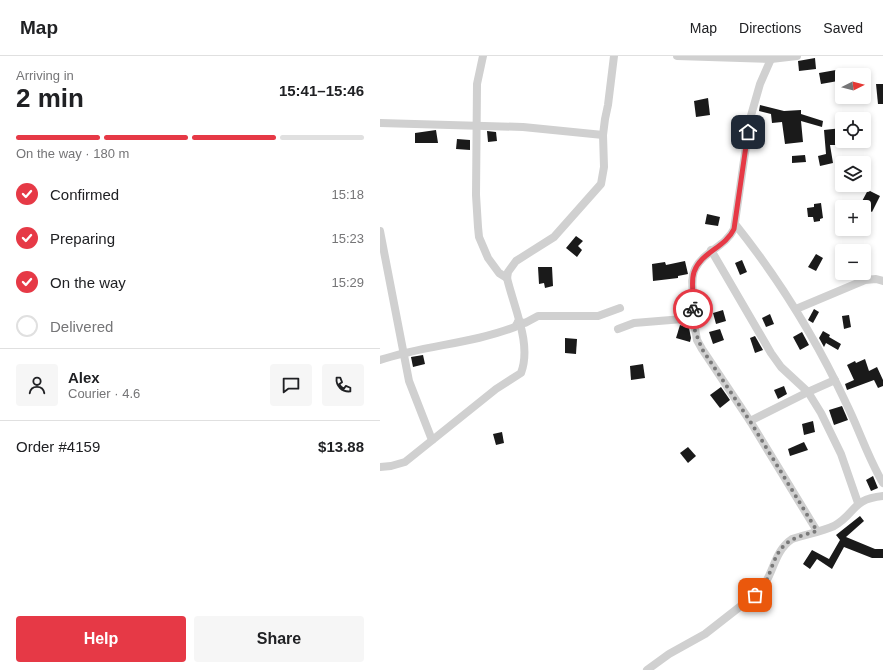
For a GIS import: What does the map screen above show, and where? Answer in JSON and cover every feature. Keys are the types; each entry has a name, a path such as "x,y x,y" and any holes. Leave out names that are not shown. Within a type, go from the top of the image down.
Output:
{"street":[{"path":"380,467 405,462 496,389 521,373 524,366 525,349 523,334 518,322 506,278 494,266 483,248 479,237 476,195 477,84 483,56"},
{"path":"506,278 508,272 516,262 554,237 601,184 604,167 603,135 614,56"},
{"path":"677,56 771,59 797,56"},
{"path":"771,59 760,84 750,119 734,229 728,238 700,261 694,272 692,283 694,299 692,312 697,340 702,349 750,421 817,531"},
{"path":"380,123 523,127 603,135"},
{"path":"735,224 773,274 796,309 835,380 883,483"},
{"path":"380,231 409,381 432,440"},
{"path":"712,250 771,353 782,367 808,392 835,442 858,503"},
{"path":"796,309 865,280 876,279 883,282"},
{"path":"518,322 525,323 538,316 598,316 620,308"},
{"path":"618,329 634,323 684,319 692,312"},
{"path":"380,360 403,352 467,342 515,327 518,322"},
{"path":"750,421 835,380"},
{"path":"647,670 669,654 705,634 760,591 764,587 776,558 786,543 792,539 835,525 858,503 867,499 883,496"}],"building":[{"path":"815,58 816,69 799,71 798,61"},
{"path":"835,70 835,82 821,84 819,73"},
{"path":"876,84 883,84 883,104 878,104"},
{"path":"708,98 710,115 696,117 694,101"},
{"path":"760,105 784,111 801,110 801,114 823,121 822,127 801,121 803,142 785,144 782,122 772,123 771,114 759,111"},
{"path":"835,129 835,145 830,145 833,163 820,166 818,156 826,154 824,130"},
{"path":"436,130 438,143 415,143 415,133"},
{"path":"487,131 496,132 497,141 488,142"},
{"path":"457,139 470,140 470,150 456,149"},
{"path":"805,155 806,162 792,163 792,156"},
{"path":"867,192 871,192 880,196 872,212 871,200 863,200"},
{"path":"821,203 823,218 820,219 820,221 814,222 813,217 808,217 807,208 814,207 814,204"},
{"path":"707,214 720,217 718,226 705,224"},
{"path":"576,236 583,241 578,246 582,250 577,257 566,248"},
{"path":"816,254 823,258 816,271 808,267"},
{"path":"742,260 747,272 740,275 735,263"},
{"path":"685,261 688,274 678,276 678,278 653,281 652,264 665,262 666,265"},
{"path":"538,267 552,267 553,286 545,288 544,283 539,284"},
{"path":"814,309 819,312 813,323 808,320"},
{"path":"723,310 726,321 716,324 713,313"},
{"path":"770,314 774,324 766,327 762,318"},
{"path":"849,315 851,327 844,329 842,316"},
{"path":"680,325 689,328 691,338 690,342 676,338"},
{"path":"720,329 724,340 713,344 709,332"},
{"path":"823,331 830,335 829,337 841,344 838,350 826,343 824,347 819,338"},
{"path":"802,332 809,345 800,350 793,337"},
{"path":"755,336 763,350 755,353 750,338"},
{"path":"565,338 577,339 576,354 565,353"},
{"path":"423,355 425,364 413,367 411,357"},
{"path":"865,359 869,371 877,367 883,380 883,386 878,388 874,380 847,390 845,384 854,380 847,365 855,361 856,363"},
{"path":"643,364 645,378 631,380 630,366"},
{"path":"784,386 787,394 778,399 774,390"},
{"path":"721,387 730,400 720,408 710,395"},
{"path":"842,406 848,420 834,425 829,410"},
{"path":"813,421 815,432 804,435 802,424"},
{"path":"502,432 504,443 496,445 493,434"},
{"path":"804,442 808,450 790,456 788,449"},
{"path":"688,447 696,456 688,463 680,453"},
{"path":"873,476 878,488 871,491 866,480"},
{"path":"860,516 864,521 846,537 875,549 883,549 883,558 872,558 844,547 832,569 817,559 810,569 803,564 812,550 829,559 840,540 836,535"}],"way so far":[{"path":"693,309 692,312 697,340 708,360 750,421 817,531 792,539 786,543 780,550 770,570 764,587 755,595"}],"route":[{"path":"693,309 694,293 692,283 696,267 706,254 728,238 734,229 748,132"}]}
